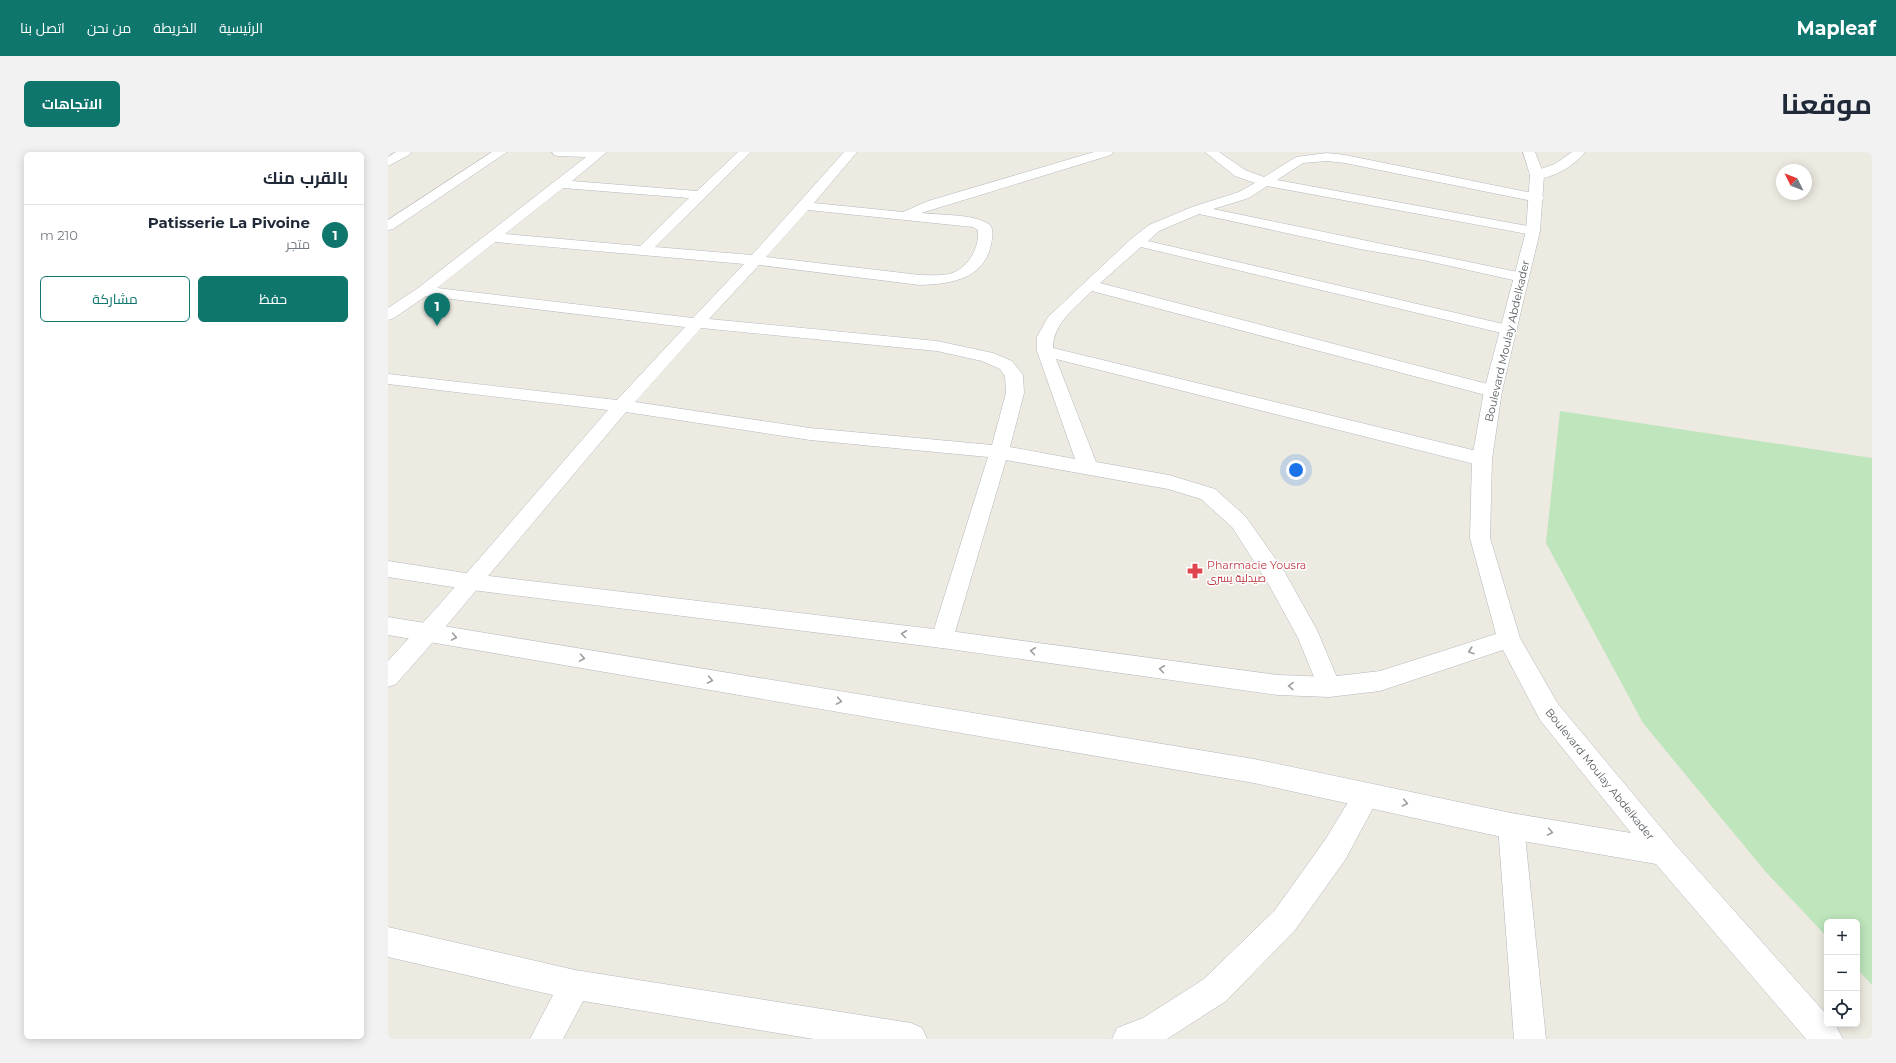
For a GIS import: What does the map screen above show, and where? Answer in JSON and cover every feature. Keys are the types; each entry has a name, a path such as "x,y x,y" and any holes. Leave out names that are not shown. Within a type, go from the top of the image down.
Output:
{"street":[{"path":"388,162 405,152"},
{"path":"388,226 501,152"},
{"path":"558,152 599,153"},
{"path":"643,251 744,152"},
{"path":"388,676 429,632 622,406 696,323 806,206 851,152"},
{"path":"904,215 933,204 1107,152"},
{"path":"1211,152 1240,172 1261,181 1534,231"},
{"name":"Boulevard Moulay Abdelkader","path":"1529,152 1537,176 1534,231 1510,330 1493,391 1482,459 1480,538 1509,639 1549,712 1663,852 1827,1039"},
{"path":"1537,176 1562,166 1572,160 1579,152"},
{"path":"388,315 423,291 599,153"},
{"path":"1088,467 1045,351 1045,337 1054,320 1089,285 1136,242 1154,228 1197,210 1244,195 1261,181 1300,160 1327,157 1537,198"},
{"path":"559,184 698,196"},
{"path":"492,237 754,260 920,280 946,280 968,271 977,261 985,244 986,231 984,227 976,223 806,206"},
{"path":"1197,210 1360,245 1423,256 1522,277"},
{"path":"1136,242 1510,330"},
{"path":"1089,285 1493,391"},
{"path":"423,291 696,323 937,346 966,352 1006,365 1014,375 1015,393 999,452 942,639"},
{"path":"1045,351 1482,459"},
{"path":"388,379 622,406 810,434 999,452 1169,482 1208,494 1239,522 1276,577 1309,637 1330,687"},
{"path":"388,569 472,582 942,639 1278,686 1330,687 1380,681 1509,639"},
{"path":"388,626 1246,770 1511,826 1663,852"},
{"path":"1128,1039 1151,1031 1214,990 1284,920 1335,850 1367,795"},
{"path":"1511,826 1530,1039"},
{"path":"388,942 575,985 911,1039"},
{"path":"546,1039 575,985"}],"green space":[{"path":"1560,411 1872,458 1872,985 1860,972 1860,919 1824,919 1824,934 1765,871 1643,723 1546,543"}],"place":[{"name":"Patisserie La Pivoine","path":"437,326"},
{"name":"Pharmacie Yousra صيدلية يسرى","path":"1195,571"}]}
